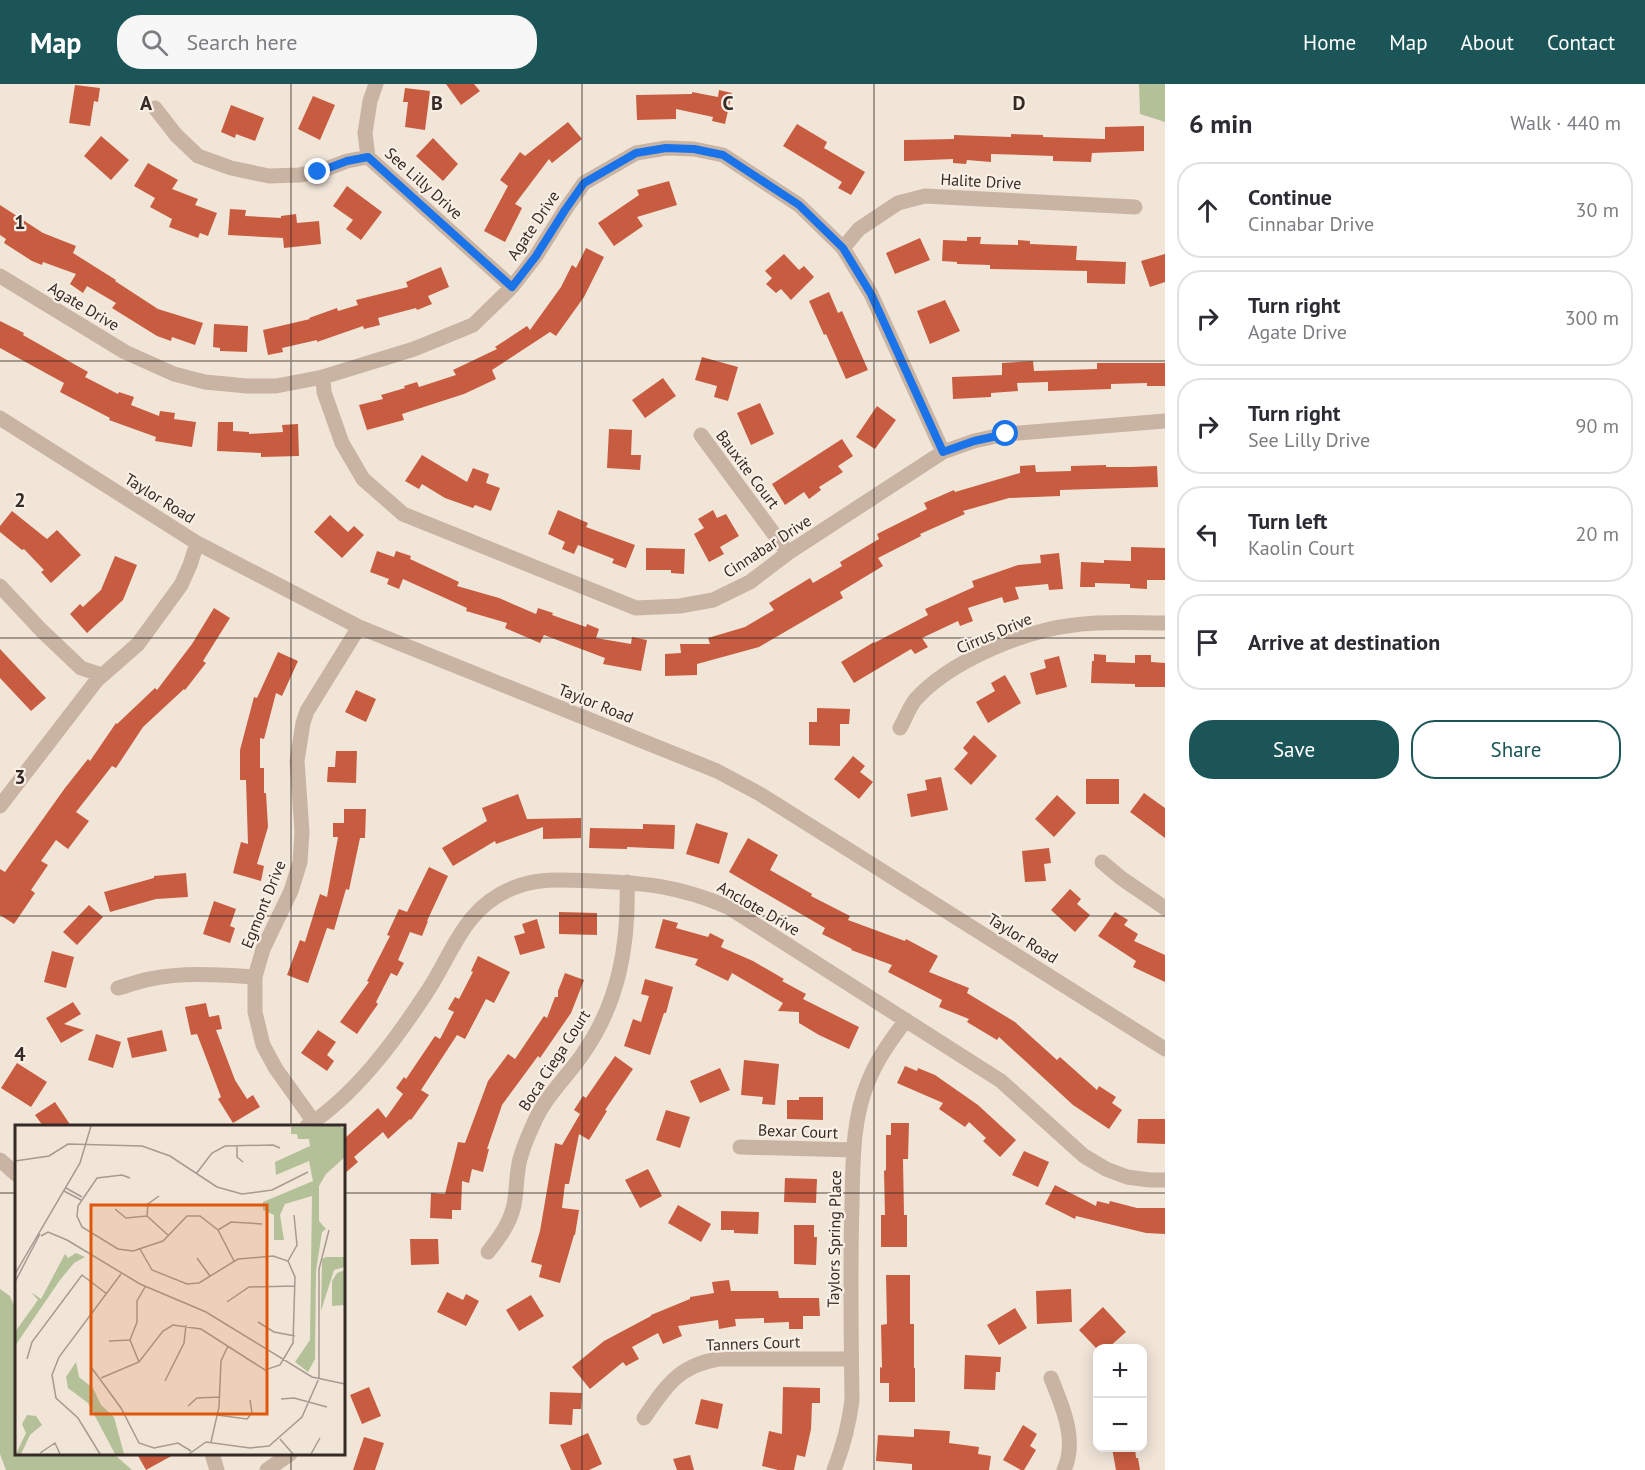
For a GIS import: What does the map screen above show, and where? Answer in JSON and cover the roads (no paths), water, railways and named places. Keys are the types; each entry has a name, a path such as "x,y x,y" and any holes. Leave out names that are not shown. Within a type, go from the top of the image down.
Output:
{"street":[{"name":"See Lilly Drive","path":"376,84 370,101 365,133 368,157 512,287"},
{"path":"155,108 176,135 198,156 231,168 269,176 299,175 318,172 347,161 368,157"},
{"name":"Agate Drive","path":"0,276 125,352 174,374 205,382 276,386 323,377 414,349 473,325 512,287 536,256 584,183 636,153 666,148 694,149 723,155 799,205 843,248 871,294 943,452"},
{"name":"Halite Drive","path":"843,248 859,229 898,203 925,196 1135,207"},
{"name":"Cinnabar Drive","path":"323,377 324,392 342,443 363,478 403,514 636,608 680,606 713,600 750,582 788,553 943,452 974,441 1006,434 1165,421"},
{"name":"Taylor Road","path":"0,418 197,543 359,627 717,771 751,789 1165,1049"},
{"name":"Bauxite Court","path":"701,435 788,553"},
{"path":"0,807 102,675 138,644 181,585 197,543"},
{"path":"0,586 81,668 102,675"},
{"name":"Cirrus Drive","path":"900,728 914,702 935,682 981,655 1020,638 1074,625 1165,623"},
{"name":"Egmont Drive","path":"310,1124 263,1045 255,1012 255,977 263,949 291,891 300,862 302,832 297,760 303,723 307,711 359,627"},
{"path":"1102,862 1165,908"},
{"name":"Anclote Drive","path":"310,1124 347,1094 389,1046 427,993 462,930 486,904 513,888 540,881 627,882 678,889 704,896 728,907 1001,1081 1084,1156 1106,1169 1127,1177 1165,1180"},
{"name":"Boca Ciega Court","path":"488,1252 501,1236 510,1218 520,1161 534,1122 551,1093 587,1048 612,999 626,941 627,882"},
{"path":"118,988 150,979 177,975 216,974 255,977"},
{"name":"Taylors Spring Place","path":"834,1470 844,1445 852,1400 850,1267 857,1116 867,1082 885,1048 906,1020"},
{"name":"Bexar Court","path":"740,1147 854,1150"},
{"path":"0,1160 15,1172"},
{"name":"Tanners Court","path":"644,1418 677,1376 689,1367 702,1362 718,1359 851,1359"},
{"path":"1051,1378 1070,1440 1068,1462 1064,1470"},
{"path":"212,1455 217,1470"},
{"path":"267,1470 289,1455"}]}
